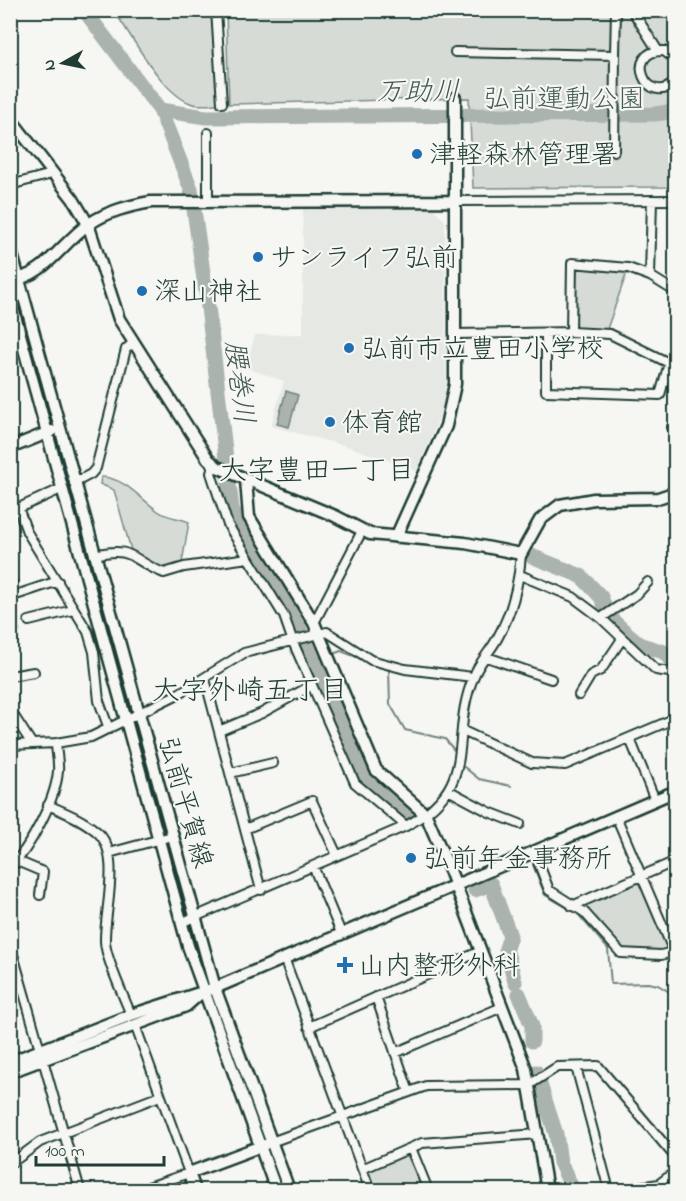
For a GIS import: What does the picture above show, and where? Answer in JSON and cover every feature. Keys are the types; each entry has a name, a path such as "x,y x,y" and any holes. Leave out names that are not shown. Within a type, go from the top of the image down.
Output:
{"main road":[{"path":"396,537 450,412 455,384 455,103"},
{"path":"10,118 73,199 88,224 110,298 134,342 216,465 241,478 335,516 362,531 396,537 465,543 521,554 540,520 560,505 594,499 658,498 675,492"},
{"path":"15,280 32,275 88,224 119,208 135,204 205,201 455,201"},
{"name":"弘前平賀線","path":"10,247 15,280 59,428 215,988 289,1191"},
{"name":"弘前平賀線","path":"10,298 188,946 258,1148 276,1191"},
{"path":"10,448 59,428"},
{"path":"241,478 249,517 314,623 316,635 376,770 426,815 456,884 502,1007 535,1082 538,1134 547,1191"},
{"path":"10,1072 41,1055 133,1020 183,996 215,988 675,791"},
{"path":"10,1062 41,1055"},
{"path":"195,1191 189,1173 271,1142"}],"street":[{"path":"216,10 222,103"},
{"path":"614,151 616,10"},
{"path":"632,10 658,51 670,54 675,60"},
{"path":"658,51 643,61 643,79 659,89 671,86 675,81"},
{"path":"454,52 615,55"},
{"path":"205,201 208,134"},
{"path":"10,185 52,174"},
{"path":"650,276 652,200"},
{"path":"455,201 675,200"},
{"path":"571,332 572,262 628,268 650,276 675,292"},
{"path":"456,334 571,332 610,334 669,363 660,395 546,391 546,333"},
{"path":"74,483 91,474 96,468 126,349 134,342"},
{"path":"216,465 211,473 228,525 284,615 355,783 406,826"},
{"path":"10,512 20,510 41,496 63,488"},
{"path":"20,510 27,532 86,628 91,642 99,701 109,729"},
{"path":"314,623 362,531"},
{"path":"94,555 120,550 129,552 164,573 184,567 248,558"},
{"path":"183,922 406,826 438,805 448,790 458,767 473,677 487,657 506,621 520,575 521,554"},
{"path":"520,575 573,597 605,616 622,639 656,670 675,673"},
{"path":"19,594 58,581"},
{"path":"605,616 637,594 648,582"},
{"path":"29,621 73,610"},
{"path":"10,745 77,741 109,729 126,718 205,679 244,653 327,632 371,660 405,669 473,677"},
{"path":"579,695 591,675 601,670 622,639"},
{"path":"487,657 551,679"},
{"path":"10,676 34,672"},
{"path":"205,679 261,890"},
{"path":"219,731 262,713 312,685"},
{"path":"10,710 32,744"},
{"path":"463,731 532,763 565,765 675,718"},
{"path":"630,739 655,800"},
{"path":"10,868 17,861 48,805 58,771 56,743"},
{"path":"230,773 273,764"},
{"path":"448,790 489,812 520,824"},
{"path":"244,829 312,801 337,855"},
{"path":"48,805 98,832 106,842 111,864 104,944 189,1173 141,1191"},
{"path":"534,851 549,890 584,912 621,952 674,954 616,816"},
{"path":"109,853 172,836"},
{"path":"17,861 43,872 40,895"},
{"path":"572,906 675,861"},
{"path":"313,866 341,933"},
{"path":"10,944 80,1191"},
{"path":"309,1027 481,951"},
{"path":"284,958 370,1191"},
{"path":"376,998 409,1092"},
{"path":"395,1053 502,1007"},
{"path":"271,1142 426,1086 535,1082 557,1067 598,1066 675,1158"},
{"path":"576,1067 609,1191"},
{"path":"10,1164 40,1142 160,1096"},
{"path":"362,1169 422,1143 538,1134"},
{"path":"411,1148 428,1191"},
{"path":"619,1191 659,1184 675,1171"}],"shaded area":[{"name":"弘前市立豊田小学校","path":"303,209 434,209 445,221 446,386 442,411 417,471 353,448 271,426 284,381 246,368 255,335 303,334"},
{"path":"286,391 298,395 289,427 277,424"}],"green space":[{"path":"114,11 216,11 222,103 198,105 179,97 148,62"},
{"name":"弘前運動公園","path":"226,11 675,11 675,187 473,188 469,98 229,104"},
{"path":"574,265 627,272 607,329 574,329"},
{"path":"101,477 110,478 125,485 161,513 189,522 182,563 168,571 156,567 131,550 114,490 100,484"},
{"path":"637,882 641,883 667,946 664,950 622,949 586,910 588,903"},
{"path":"406,1153 423,1190 374,1190 368,1169"}],"waterway":[{"name":"腰巻川","path":"84,10 160,110 191,189 208,307 232,509 251,547 290,607 365,779 406,814"},
{"name":"万助川","path":"160,110 206,117 655,114 676,111"},
{"path":"529,555 581,576 601,597 609,617 641,645 664,652 676,666"},
{"path":"330,655 341,651 367,661"},
{"path":"313,660 325,656"},
{"path":"378,666 389,670 390,704 405,730 445,739 454,750"},
{"path":"464,767 479,779 511,786"},
{"path":"533,865 545,895 578,914 608,949 611,984 658,985 671,993 676,1023"},
{"name":"腰巻川","path":"475,890 491,884 510,936 506,948 515,982"},
{"name":"腰巻川","path":"519,994 532,1026 532,1041"},
{"name":"腰巻川","path":"536,1072 556,1134 560,1162 573,1190"}],"place":[{"name":"津軽森林管理署","path":"417,154"},
{"name":"サンライフ弘前","path":"258,257"},
{"name":"深山神社","path":"142,291"},
{"name":"弘前市立豊田小学校","path":"349,348"},
{"name":"体育館","path":"330,422"},
{"name":"弘前年金事務所","path":"411,858"},
{"name":"山内整形外科","path":"345,965"}],"district":[{"name":"大字豊田一丁目","path":"317,469"},
{"name":"大字外崎五丁目","path":"250,689"}]}
